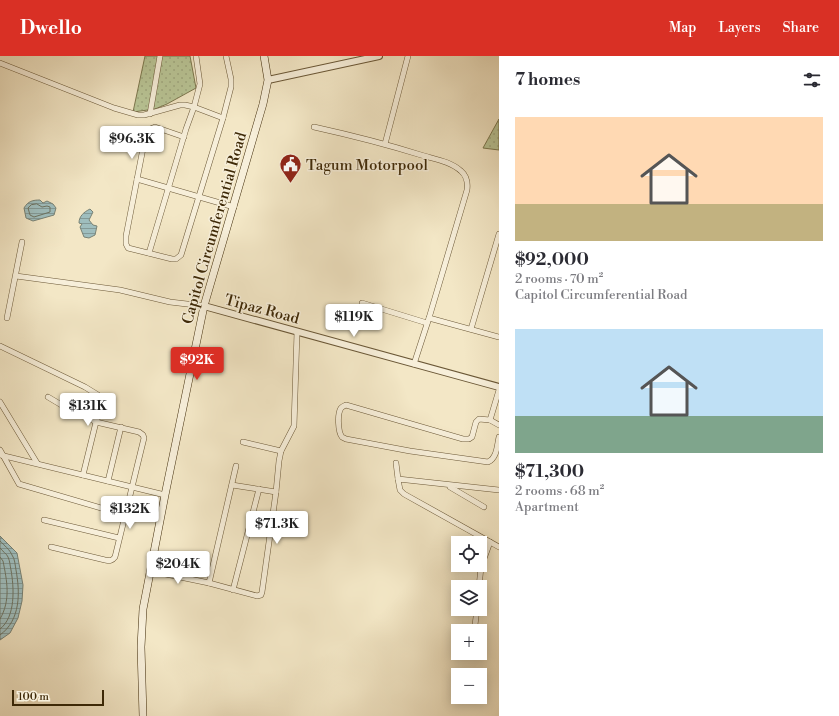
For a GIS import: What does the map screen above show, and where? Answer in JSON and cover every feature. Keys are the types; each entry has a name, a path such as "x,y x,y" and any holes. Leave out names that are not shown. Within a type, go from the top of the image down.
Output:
{"main road":[{"name":"Capitol Circumferential Road","path":"143,716 141,647 143,609 204,306 263,104 268,80 264,56"}],"street":[{"path":"150,114 160,56"},
{"path":"150,253 200,84 196,56"},
{"path":"184,137 155,127 148,130 146,133 126,236 126,244 131,250 172,259 179,258 223,118 231,87 231,79 226,56"},
{"path":"268,80 379,56"},
{"path":"385,144 408,56"},
{"path":"0,63 114,108 138,115 150,114 180,105 185,105 223,118"},
{"path":"314,127 385,144 444,162 462,171 467,178 467,190 414,364"},
{"path":"137,179 234,207"},
{"path":"471,329 499,234"},
{"path":"7,318 22,242"},
{"path":"16,276 120,290 170,302 204,306"},
{"path":"362,303 499,337"},
{"name":"Tipaz Road","path":"204,306 499,388"},
{"path":"151,571 209,583 257,596 262,592 276,492 280,451 294,426 297,332"},
{"path":"0,346 85,387 98,395 102,401 102,406 96,422 83,475"},
{"path":"490,420 499,388"},
{"path":"48,397 75,413 86,416 96,422 140,432 144,438 115,557 110,561 51,547"},
{"path":"0,402 37,463"},
{"path":"499,425 490,420 479,419 476,422 472,437 469,439 463,439 346,405 340,410 339,430 342,437 346,439 410,451 488,462 494,457 499,437"},
{"path":"108,481 121,427"},
{"path":"243,442 280,451"},
{"path":"0,450 19,484 125,515"},
{"path":"2,456 37,463 165,495"},
{"path":"396,463 400,490 404,494 499,547"},
{"path":"209,583 236,466"},
{"path":"398,479 499,490"},
{"path":"232,485 276,492"},
{"path":"448,485 484,507"},
{"path":"233,590 259,489"},
{"path":"44,520 119,538"},
{"path":"480,580 481,567 490,542"}],"green space":[{"path":"145,56 190,56 196,88 155,109 133,112"},
{"path":"499,119 499,150 483,148"}],"water":[{"path":"40,200 43,203 47,201 53,204 56,208 54,215 33,221 26,218 24,208 27,204 31,201"},
{"path":"90,209 93,212 89,220 93,225 97,226 95,235 89,238 84,237 80,227 82,224 79,223 82,214"},
{"path":"0,536 17,553 23,585 22,601 18,618 10,633 0,640"}],"place":[{"name":"Tagum Motorpool","path":"291,184"}]}
